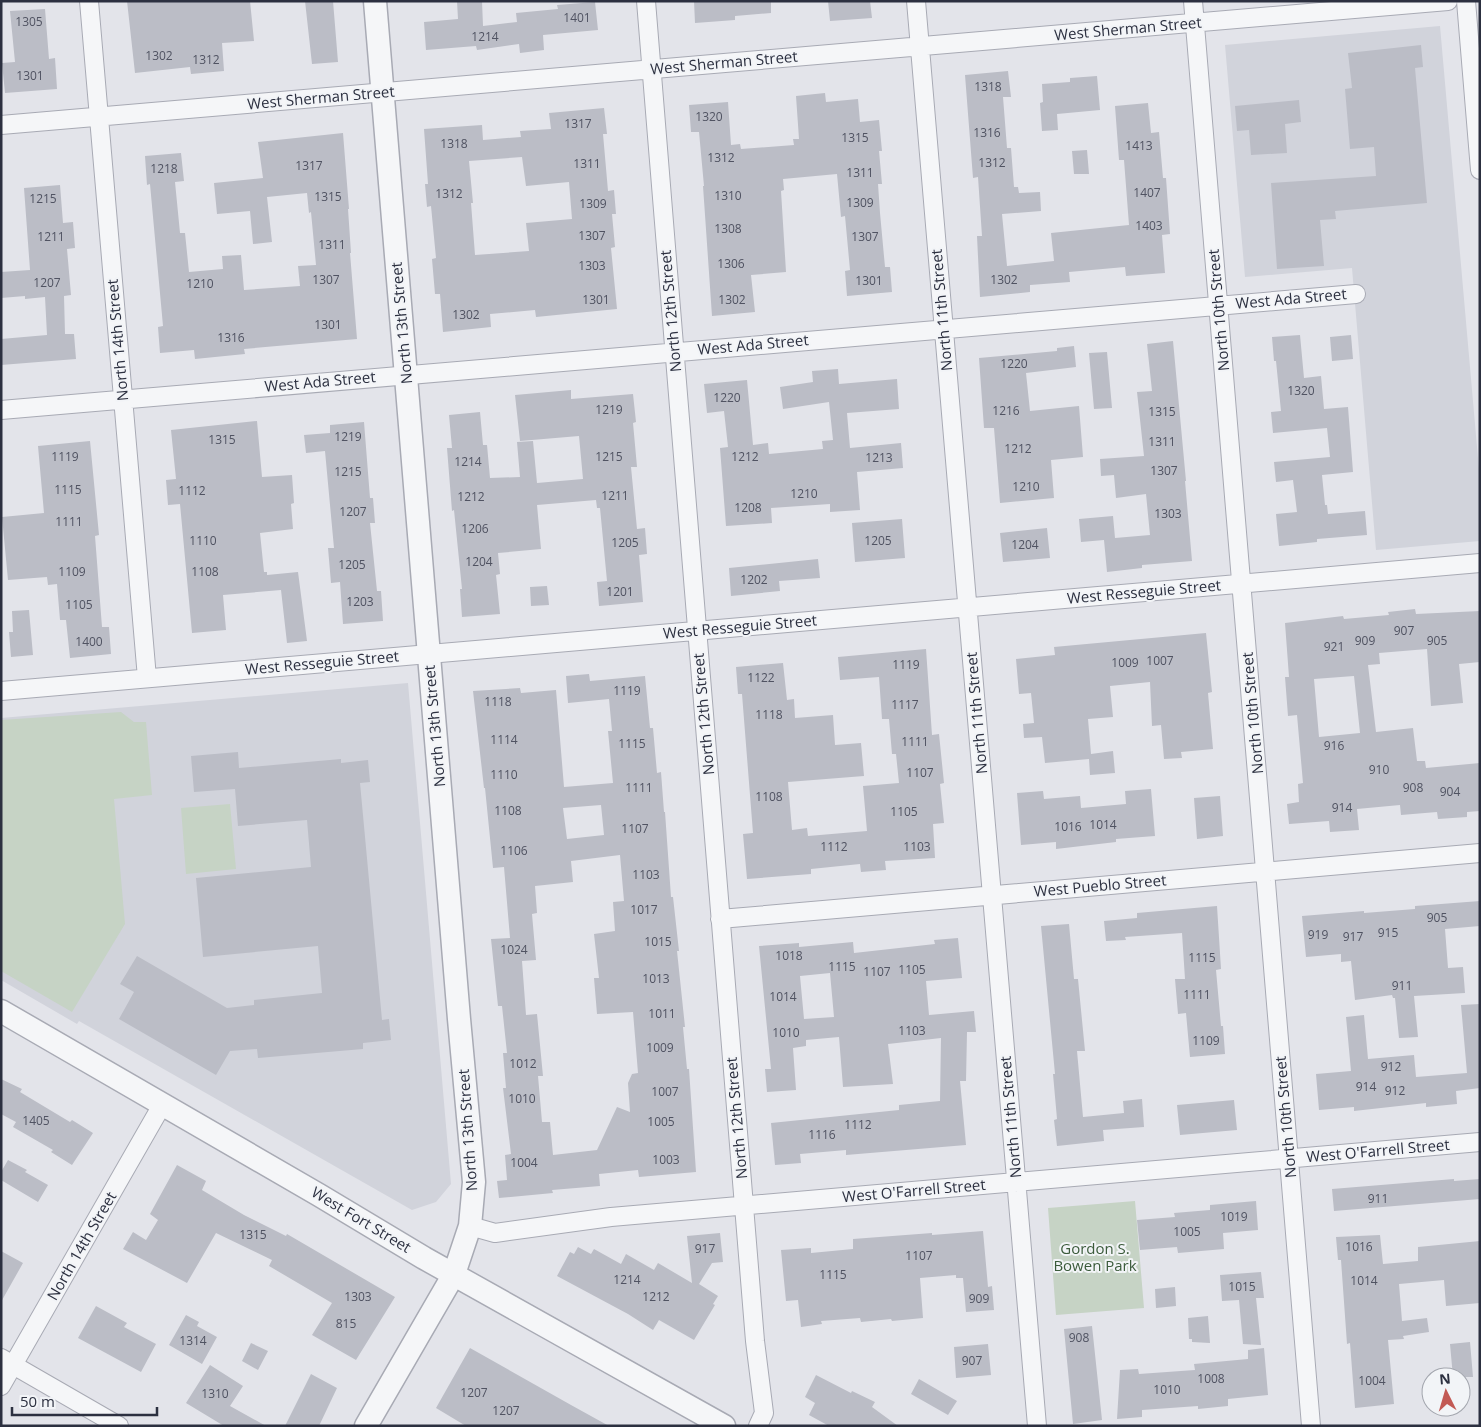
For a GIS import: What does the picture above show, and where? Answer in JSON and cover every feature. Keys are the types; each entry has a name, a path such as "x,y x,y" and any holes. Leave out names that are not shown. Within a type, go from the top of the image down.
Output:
{"street":[{"name":"North 14th Street","path":"89,1 148,678"},
{"name":"North 13th Street","path":"366,1426 454,1274 470,1226 474,1182 375,1"},
{"name":"North 12th Street","path":"646,1 720,919 744,1206 764,1413 758,1426"},
{"name":"North 11th Street","path":"916,1 1037,1426"},
{"name":"North 10th Street","path":"1193,1 1311,1426"},
{"name":"West Sherman Street","path":"1,125 1448,1"},
{"path":"1466,1 1480,170"},
{"name":"West Ada Street","path":"1,410 1356,294"},
{"name":"West Resseguie Street","path":"1,691 1480,562"},
{"name":"West Pueblo Street","path":"720,919 1480,853"},
{"name":"West Fort Street","path":"1,1012 454,1274 724,1426"},
{"name":"North 14th Street","path":"1,1386 7,1361 162,1105"},
{"name":"West O'Farrell Street","path":"470,1226 496,1233 611,1217 1480,1142"},
{"path":"7,1361 119,1426"}],"shaded area":[{"path":"1440,26 1480,481 1480,541 1376,550 1352,268 1245,277 1225,45"},
{"path":"408,683 451,1184 436,1202 412,1210 79,1021 77,1024 1,980 1,718"}],"green space":[{"path":"121,712 134,722 146,722 152,795 114,799 125,924 72,1012 1,971 1,720"},
{"path":"230,804 236,869 186,874 181,808"},
{"name":"Gordon S. Bowen Park","path":"1135,1201 1144,1308 1056,1315 1048,1208"}],"building":[{"path":"127,1 250,1 254,41 222,43 224,71 191,74 190,67 135,73"},
{"path":"305,1 333,1 338,62 312,64"},
{"path":"457,1 482,1 483,26 517,22 516,13 558,9 557,5 595,2 598,30 543,35 544,50 520,53 519,44 477,50 476,46 426,50 424,22 458,19"},
{"path":"694,1 771,1 771,13 735,16 735,20 695,23"},
{"path":"828,1 870,1 872,18 830,21"},
{"path":"45,9 49,59 55,58 57,89 5,93 2,63 15,62 10,11"},
{"path":"1421,45 1423,67 1415,68 1427,203 1335,211 1336,219 1320,220 1324,266 1277,269 1271,183 1376,176 1374,147 1350,149 1345,89 1352,88 1348,53"},
{"path":"1008,71 1011,97 1003,97 1007,148 1011,148 1014,187 1018,187 1019,193 1040,192 1041,211 1002,214 1007,266 1054,261 1051,233 1129,225 1124,160 1119,160 1115,106 1148,103 1151,133 1159,132 1163,178 1166,178 1170,234 1162,235 1165,273 1126,276 1125,267 1069,272 1070,282 1030,285 1030,292 980,297 977,236 982,236 978,177 973,178 965,75"},
{"path":"1097,76 1100,110 1057,114 1058,130 1042,131 1040,103 1043,102 1042,84 1070,82 1070,78"},
{"path":"825,93 826,102 858,99 860,122 879,120 882,151 879,151 882,184 878,184 880,213 885,267 890,267 892,292 847,296 845,271 850,270 845,216 841,217 837,174 783,179 784,190 781,191 786,272 751,275 755,312 712,316 699,132 691,132 689,105 728,102 731,145 740,144 741,149 794,145 793,139 799,139 796,96"},
{"path":"1299,100 1301,122 1285,124 1287,153 1251,155 1249,130 1237,131 1235,106"},
{"path":"604,108 607,134 603,134 608,191 614,190 616,214 612,214 615,247 611,248 617,309 536,317 535,310 490,314 491,327 443,332 440,294 435,294 432,259 436,258 431,206 427,207 425,184 428,184 424,129 482,125 483,140 521,137 520,131 551,129 549,113","holes":["522,157 526,186 569,182 572,219 526,223 529,251 475,255 469,161"]},
{"path":"343,133 357,339 244,349 245,354 195,359 194,350 160,353 158,327 163,326 150,184 147,185 145,156 181,153 184,181 175,182 180,233 185,233 189,272 223,269 222,256 241,255 244,290 300,286 298,266 316,265 311,212 309,213 307,193 267,197 272,242 253,244 250,211 217,214 214,183 263,178 258,142"},
{"path":"1087,150 1089,174 1074,174 1072,151"},
{"path":"60,185 63,223 73,222 75,248 67,249 71,295 64,296 65,334 74,334 76,359 1,365 1,339 47,335 45,297 25,299 25,296 1,298 1,272 30,270 24,188"},
{"path":"1300,335 1304,378 1321,376 1324,409 1348,407 1353,472 1322,475 1325,505 1327,505 1328,514 1365,511 1367,535 1317,539 1317,542 1279,546 1276,514 1297,512 1293,480 1276,482 1274,462 1330,457 1327,428 1273,433 1271,412 1281,411 1272,337"},
{"path":"1351,335 1353,359 1332,361 1330,337"},
{"path":"1173,341 1192,561 1142,565 1142,568 1107,572 1104,540 1081,542 1079,519 1113,516 1115,538 1150,535 1146,494 1116,498 1114,475 1101,476 1100,459 1144,456 1137,392 1152,391 1147,344"},
{"path":"1074,346 1076,367 1026,373 1030,411 1079,406 1083,457 1051,460 1054,498 1000,503 994,428 984,428 979,358 1057,351 1057,348"},
{"path":"1107,352 1112,408 1094,409 1089,353"},
{"path":"838,369 839,384 897,379 899,409 847,413 850,448 901,443 903,468 857,472 860,510 830,512 830,504 771,508 772,523 726,526 720,448 728,447 724,411 707,413 704,384 747,380 753,445 768,443 769,454 823,449 822,441 833,440 829,402 783,409 780,387 813,382 812,371"},
{"path":"571,390 571,399 633,394 636,422 633,423 637,467 631,467 637,529 645,528 647,554 639,555 643,602 599,606 597,582 607,581 600,508 597,508 596,500 537,505 541,549 498,553 500,574 496,575 500,614 462,617 460,589 462,589 454,510 452,511 447,448 452,448 449,415 480,412 483,445 487,445 490,478 520,477 517,442 533,441 537,483 583,479 579,436 520,441 515,395"},
{"path":"257,421 262,477 292,475 294,503 291,504 293,529 260,533 264,572 267,572 267,575 298,572 307,641 287,643 281,590 223,595 226,630 192,633 180,504 168,505 166,480 176,479 171,430"},
{"path":"364,422 370,498 373,498 375,523 370,523 377,591 381,591 383,621 343,624 340,582 331,583 328,548 334,548 325,451 306,453 304,435 330,433 330,425"},
{"path":"90,441 99,535 95,536 102,627 109,627 111,654 70,658 66,620 60,620 57,584 48,585 47,577 8,580 2,517 44,513 38,446"},
{"path":"902,519 905,558 855,562 852,523"},
{"path":"1047,528 1050,558 1003,562 1000,533"},
{"path":"818,559 820,578 779,581 780,591 731,596 729,568"},
{"path":"547,586 549,605 531,606 530,587"},
{"path":"1415,609 1416,614 1480,611 1480,662 1459,664 1463,703 1431,706 1427,649 1379,653 1380,664 1368,665 1376,732 1413,728 1417,761 1425,761 1426,768 1480,763 1480,811 1467,812 1467,817 1438,819 1437,812 1401,815 1400,805 1357,809 1359,830 1330,832 1329,821 1289,824 1287,804 1299,802 1298,784 1303,783 1297,715 1288,716 1285,677 1289,677 1285,623 1343,616 1344,619 1389,615 1388,612","holes":["1354,676 1360,733 1319,737 1314,679"]},
{"path":"29,610 33,655 11,657 9,632 13,632 12,611"},
{"path":"1206,633 1212,692 1208,693 1213,749 1181,752 1182,758 1164,759 1161,725 1152,726 1150,682 1110,686 1113,717 1088,719 1091,754 1113,751 1115,773 1090,775 1089,759 1045,763 1042,737 1024,738 1023,724 1034,723 1031,693 1019,694 1016,659 1055,655 1054,647"},
{"path":"926,649 932,735 939,734 944,783 940,784 944,823 933,824 935,858 885,861 886,870 861,872 860,864 811,869 811,874 747,879 743,834 753,833 742,694 738,694 736,667 783,663 787,700 794,699 795,718 833,715 835,745 861,743 864,776 788,782 792,830 807,828 808,836 867,831 863,786 899,783 896,754 892,754 889,719 882,719 879,677 840,680 838,657"},
{"path":"589,674 590,681 645,676 650,728 653,728 657,773 661,772 671,897 673,897 679,951 677,951 685,1027 683,1027 687,1069 689,1069 696,1172 639,1177 638,1170 599,1174 600,1186 552,1190 553,1193 499,1198 497,1181 507,1180 505,1155 511,1154 503,1088 506,1088 503,1053 507,1053 502,1006 498,1006 491,939 510,938 504,867 493,868 473,691 520,688 521,693 556,690 564,787 613,783 608,731 612,731 609,699 568,703 566,676","holes":["601,805 604,835 567,839 563,808","620,855 624,901 613,902 615,931 594,934 599,978 594,978 597,1014 633,1012 638,1073 632,1074 628,1083 630,1112 617,1107 597,1150 553,1155 550,1122 542,1122 538,1076 543,1076 537,1014 526,1015 522,961 536,960 532,914 537,913 535,886 573,882 571,861"]},
{"path":"238,752 239,768 341,759 341,763 368,760 370,782 360,783 382,1020 389,1019 391,1040 363,1043 363,1049 258,1058 257,1049 230,1051 216,1075 119,1019 134,992 120,984 137,956 227,1008 254,1005 254,1000 322,993 318,946 203,957 196,878 311,867 307,820 238,826 235,789 194,792 191,756"},
{"path":"1151,789 1155,836 1116,839 1116,842 1056,849 1056,842 1021,845 1017,793 1043,791 1044,799 1080,796 1081,808 1126,804 1125,791"},
{"path":"1220,796 1223,836 1197,839 1194,798"},
{"path":"1480,901 1480,926 1445,929 1448,968 1463,967 1465,993 1414,996 1418,1037 1399,1038 1395,998 1392,995 1355,1000 1351,961 1341,962 1341,954 1306,957 1302,916 1415,909 1415,906"},
{"path":"1217,906 1221,969 1216,970 1225,1054 1190,1057 1186,1013 1178,1014 1175,979 1185,979 1182,933 1125,937 1126,940 1106,941 1104,921 1137,918 1137,913"},
{"path":"1069,924 1074,979 1078,979 1085,1051 1077,1051 1083,1117 1124,1113 1123,1101 1142,1099 1144,1127 1103,1130 1104,1141 1057,1146 1054,1120 1057,1119 1053,1074 1055,1074 1041,926"},
{"path":"958,938 962,978 926,981 929,1015 974,1011 976,1032 967,1032 966,1081 960,1081 966,1145 846,1155 846,1150 800,1154 801,1163 775,1165 771,1123 899,1110 899,1105 940,1101 941,1038 888,1044 893,1084 843,1087 839,1037 806,1040 806,1046 793,1048 796,1090 767,1092 765,1069 771,1069 759,946 799,943 799,947 853,942 854,953 935,944 934,940","holes":["830,973 834,1017 804,1019 800,976"]},
{"path":"1480,1004 1480,1088 1456,1091 1457,1104 1426,1107 1426,1103 1354,1111 1354,1107 1319,1110 1316,1074 1351,1071 1346,1017 1364,1015 1368,1059 1414,1055 1416,1077 1467,1073 1461,1005"},
{"path":"1,1079 22,1089 20,1092 70,1122 72,1120 93,1133 72,1165 51,1152 53,1150 13,1127 16,1122 1,1114"},
{"path":"1234,1100 1237,1130 1180,1135 1177,1105"},
{"path":"8,1160 27,1170 25,1172 48,1185 38,1202 1,1180 1,1172"},
{"path":"177,1165 206,1181 202,1190 244,1215 286,1236 287,1234 395,1297 356,1360 312,1335 332,1303 269,1266 272,1260 216,1233 187,1283 123,1249 133,1232 146,1240 158,1220 150,1214"},
{"path":"1454,1179 1454,1181 1480,1179 1480,1199 1334,1211 1332,1189"},
{"path":"1256,1201 1258,1230 1223,1233 1224,1249 1178,1253 1177,1247 1140,1250 1137,1220 1175,1217 1174,1213 1210,1210 1210,1205"},
{"path":"983,1231 988,1287 992,1286 994,1310 966,1312 963,1278 956,1278 956,1275 920,1278 923,1318 861,1322 860,1318 821,1321 822,1324 801,1327 798,1300 786,1301 781,1250 811,1248 811,1253 853,1249 853,1239"},
{"path":"720,1233 723,1262 712,1263 699,1284 718,1296 713,1304 715,1305 694,1340 659,1320 653,1330 628,1314 557,1276 570,1252 574,1254 578,1247 591,1254 594,1249 621,1264 626,1254 654,1270 658,1263 692,1283 687,1236"},
{"path":"1380,1235 1383,1264 1418,1261 1418,1247 1480,1241 1480,1303 1446,1306 1444,1280 1399,1284 1402,1321 1427,1318 1429,1332 1403,1336 1404,1339 1388,1340 1394,1404 1355,1408 1350,1343 1347,1344 1341,1260 1338,1260 1336,1237"},
{"path":"1,1251 23,1263 1,1302"},
{"path":"1261,1272 1264,1298 1256,1298 1261,1345 1243,1344 1239,1300 1222,1301 1220,1275"},
{"path":"1175,1287 1176,1306 1156,1308 1155,1289"},
{"path":"96,1306 127,1323 124,1327 156,1344 141,1372 78,1338"},
{"path":"186,1315 199,1322 197,1326 217,1337 202,1364 169,1345"},
{"path":"1208,1316 1210,1343 1192,1342 1192,1339 1189,1339 1188,1318"},
{"path":"1092,1326 1102,1420 1073,1424 1064,1329"},
{"path":"1470,1342 1473,1377 1471,1377 1471,1367 1452,1367 1450,1344"},
{"path":"251,1343 268,1351 258,1370 242,1361"},
{"path":"988,1344 991,1375 956,1378 954,1347"},
{"path":"470,1348 609,1426 466,1426 436,1408"},
{"path":"1264,1348 1268,1395 1228,1399 1228,1406 1198,1409 1198,1406 1142,1410 1142,1417 1117,1419 1120,1370 1138,1369 1139,1374 1195,1370 1194,1364 1248,1359 1248,1350"},
{"path":"210,1365 243,1386 230,1406 266,1426 224,1426 186,1403"},
{"path":"311,1374 337,1388 319,1426 285,1426"},
{"path":"816,1375 851,1393 852,1391 875,1402 872,1407 898,1426 829,1426 809,1415 815,1403 805,1397"},
{"path":"919,1379 957,1401 948,1415 911,1394"}]}
